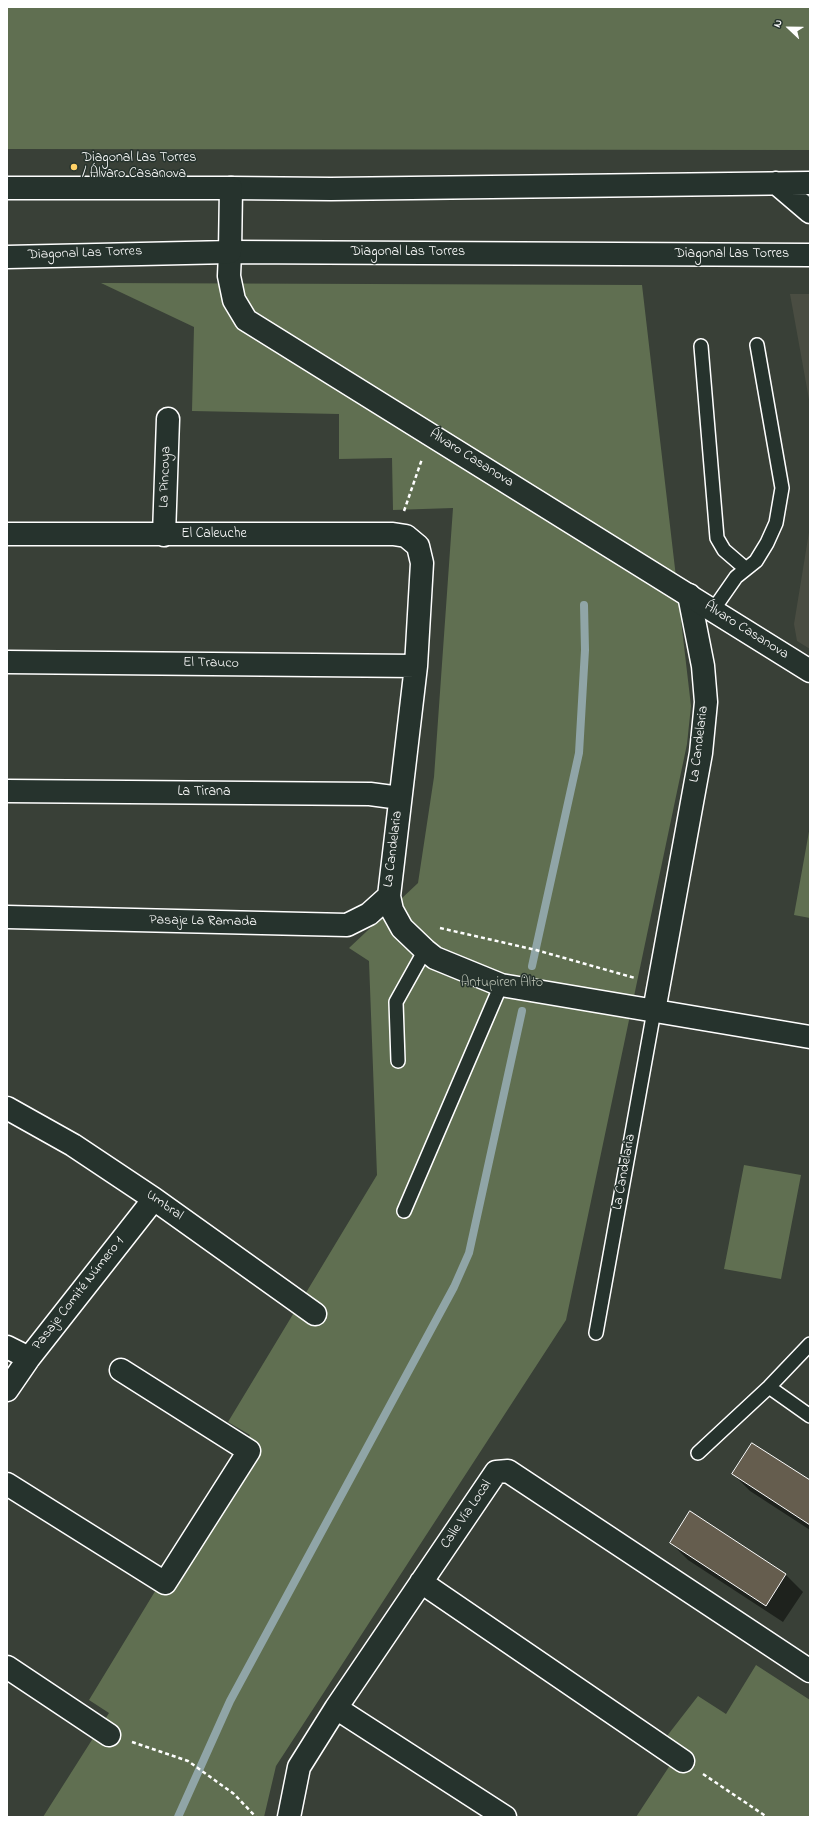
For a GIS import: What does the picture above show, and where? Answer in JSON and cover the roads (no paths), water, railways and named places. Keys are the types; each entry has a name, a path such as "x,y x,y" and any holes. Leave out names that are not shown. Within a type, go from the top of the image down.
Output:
{"street":[{"path":"776,183 810,212"},
{"path":"7,188 331,189 810,183"},
{"name":"Álvaro Casanova","path":"231,188 229,276 234,300 246,320 689,595 810,672"},
{"name":"Diagonal Las Torres","path":"7,257 230,252 810,257"},
{"name":"La Pincoya","path":"164,535 168,419"},
{"name":"El Caleuche","path":"7,534 393,534 406,536 418,546"},
{"name":"La Candelaria","path":"418,546 422,563 416,666 389,896 392,910 402,928 435,958 501,985 810,1037"},
{"name":"La Candelaria","path":"654,1011 701,752 706,702 703,666 689,595"},
{"name":"El Trauco","path":"7,662 416,666"},
{"name":"La Tirana","path":"7,792 370,794 400,798"},
{"name":"Pasaje La Ramada","path":"7,917 347,925 369,914 389,896"},
{"name":"Umbral","path":"7,1108 73,1145 154,1199 315,1314"},
{"name":"Pasaje Comité Número 1","path":"7,1390 29,1358 154,1199"},
{"path":"7,1347 29,1358"},
{"path":"7,1484 165,1583 249,1451 121,1370"},
{"name":"Calle Vía Local","path":"289,1817 299,1767 336,1708 496,1472 508,1471 810,1671"},
{"path":"421,1582 683,1760"},
{"path":"7,1667 109,1735"},
{"path":"336,1708 505,1817"}],"lane":[{"path":"713,610 736,577 756,561 767,543 776,523 782,488 757,345"},
{"path":"701,346 717,538 724,550 746,569"},
{"path":"398,1061 396,1002 425,950"},
{"path":"404,1211 501,985"},
{"name":"La Candelaria","path":"596,1333 654,1011"},
{"path":"698,1452 769,1387 810,1344"},
{"path":"769,1387 810,1416"}],"waterway":[{"path":"532,966 579,753 585,650 584,605"},
{"path":"178,1817 230,1701 454,1287 469,1253 522,1011"}],"place":[{"name":"Diagonal Las Torres / Álvaro Casanova","path":"74,167"}],"park label":[{"name":"Antupiren Alto","path":"502,984"}]}
